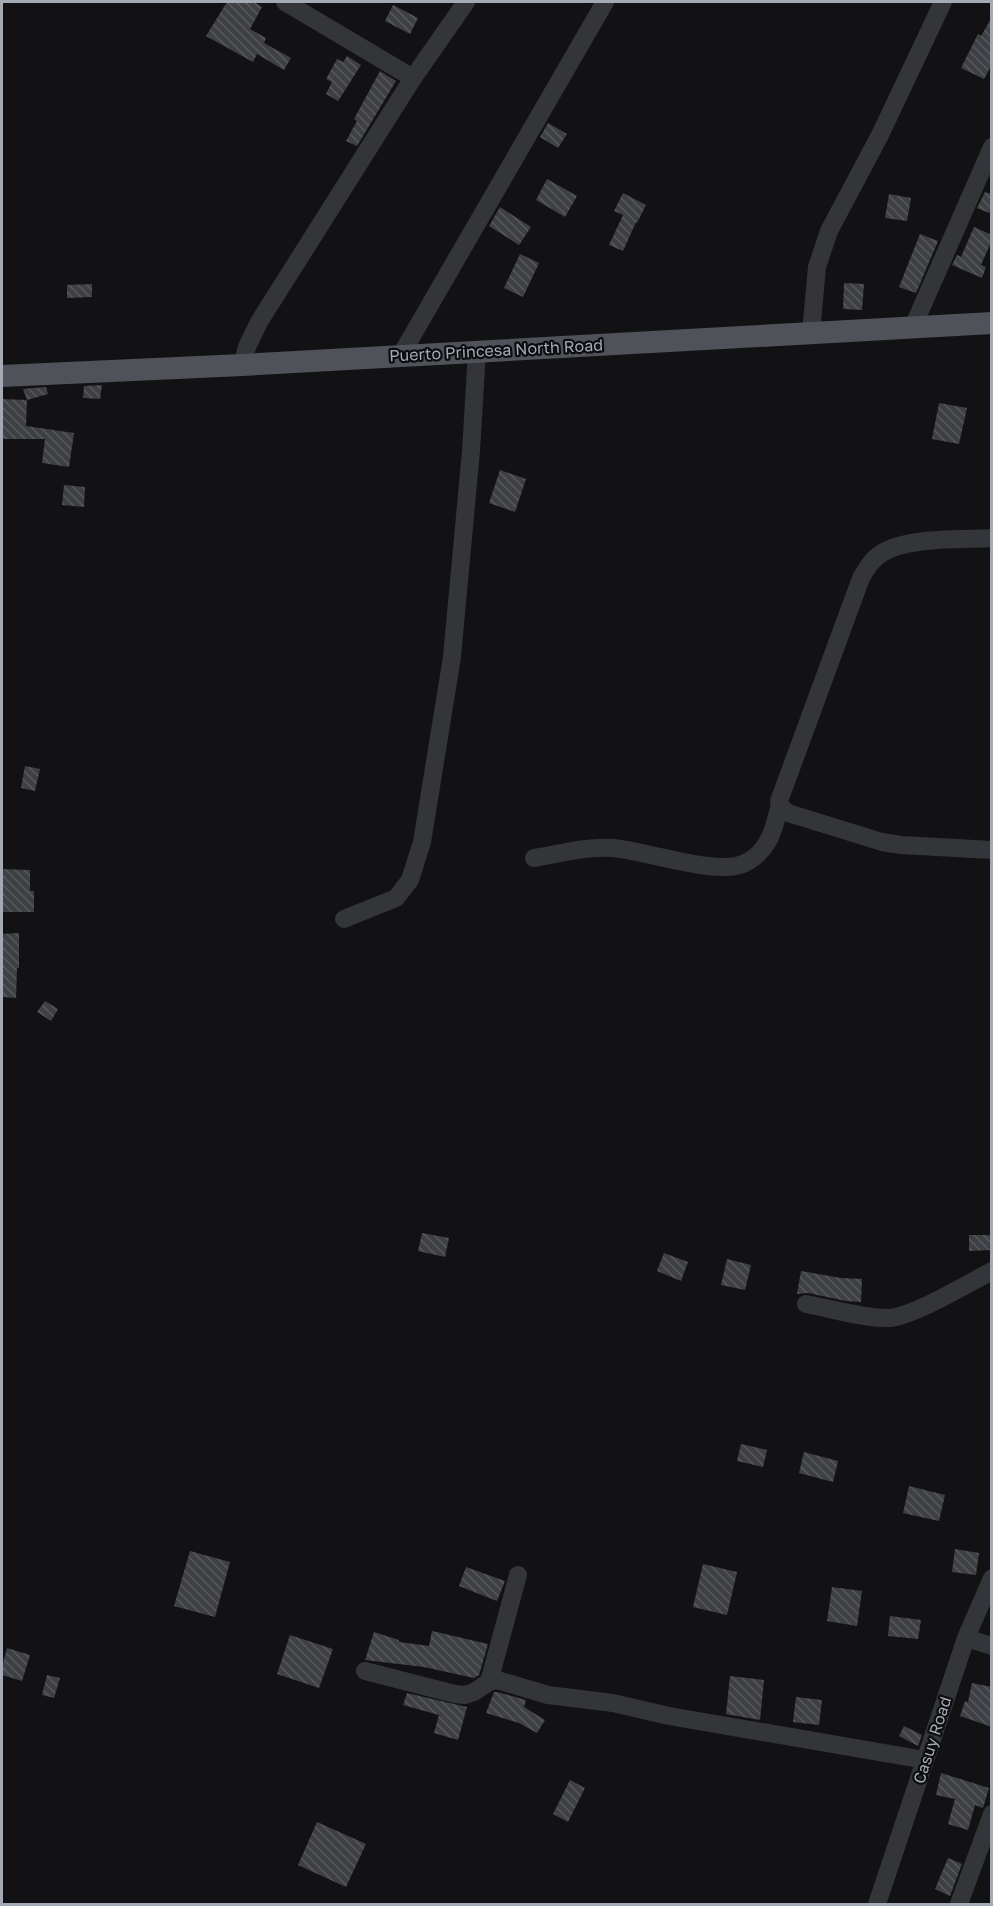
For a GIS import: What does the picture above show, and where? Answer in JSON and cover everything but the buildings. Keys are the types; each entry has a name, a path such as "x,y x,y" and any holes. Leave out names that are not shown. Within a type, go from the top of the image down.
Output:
{"main road":[{"name":"Puerto Princesa North Road","path":"2,376 242,365 992,323"}],"street":[{"path":"285,2 413,78"},
{"path":"242,365 260,321 413,78 464,2"},
{"path":"400,355 605,2"},
{"path":"811,333 817,267 829,231 880,135 943,2"},
{"path":"913,327 992,147"},
{"path":"344,919 396,898 410,880 422,842 452,657 471,452 477,351"},
{"path":"534,858 613,848 724,868 743,864 757,855 768,840 780,806 785,782 861,578 869,565 880,554 895,546 992,538"},
{"path":"780,806 788,813 882,842 992,850"},
{"path":"806,1304 890,1318 919,1308 992,1271"},
{"path":"489,1682 518,1575"},
{"name":"Casuy Road","path":"884,1903 925,1760 966,1638 992,1578"},
{"path":"966,1638 992,1646"},
{"path":"365,1671 465,1695 489,1682 507,1681 548,1695 613,1703 669,1716 925,1760"},
{"path":"959,1905 991,1820"}]}
